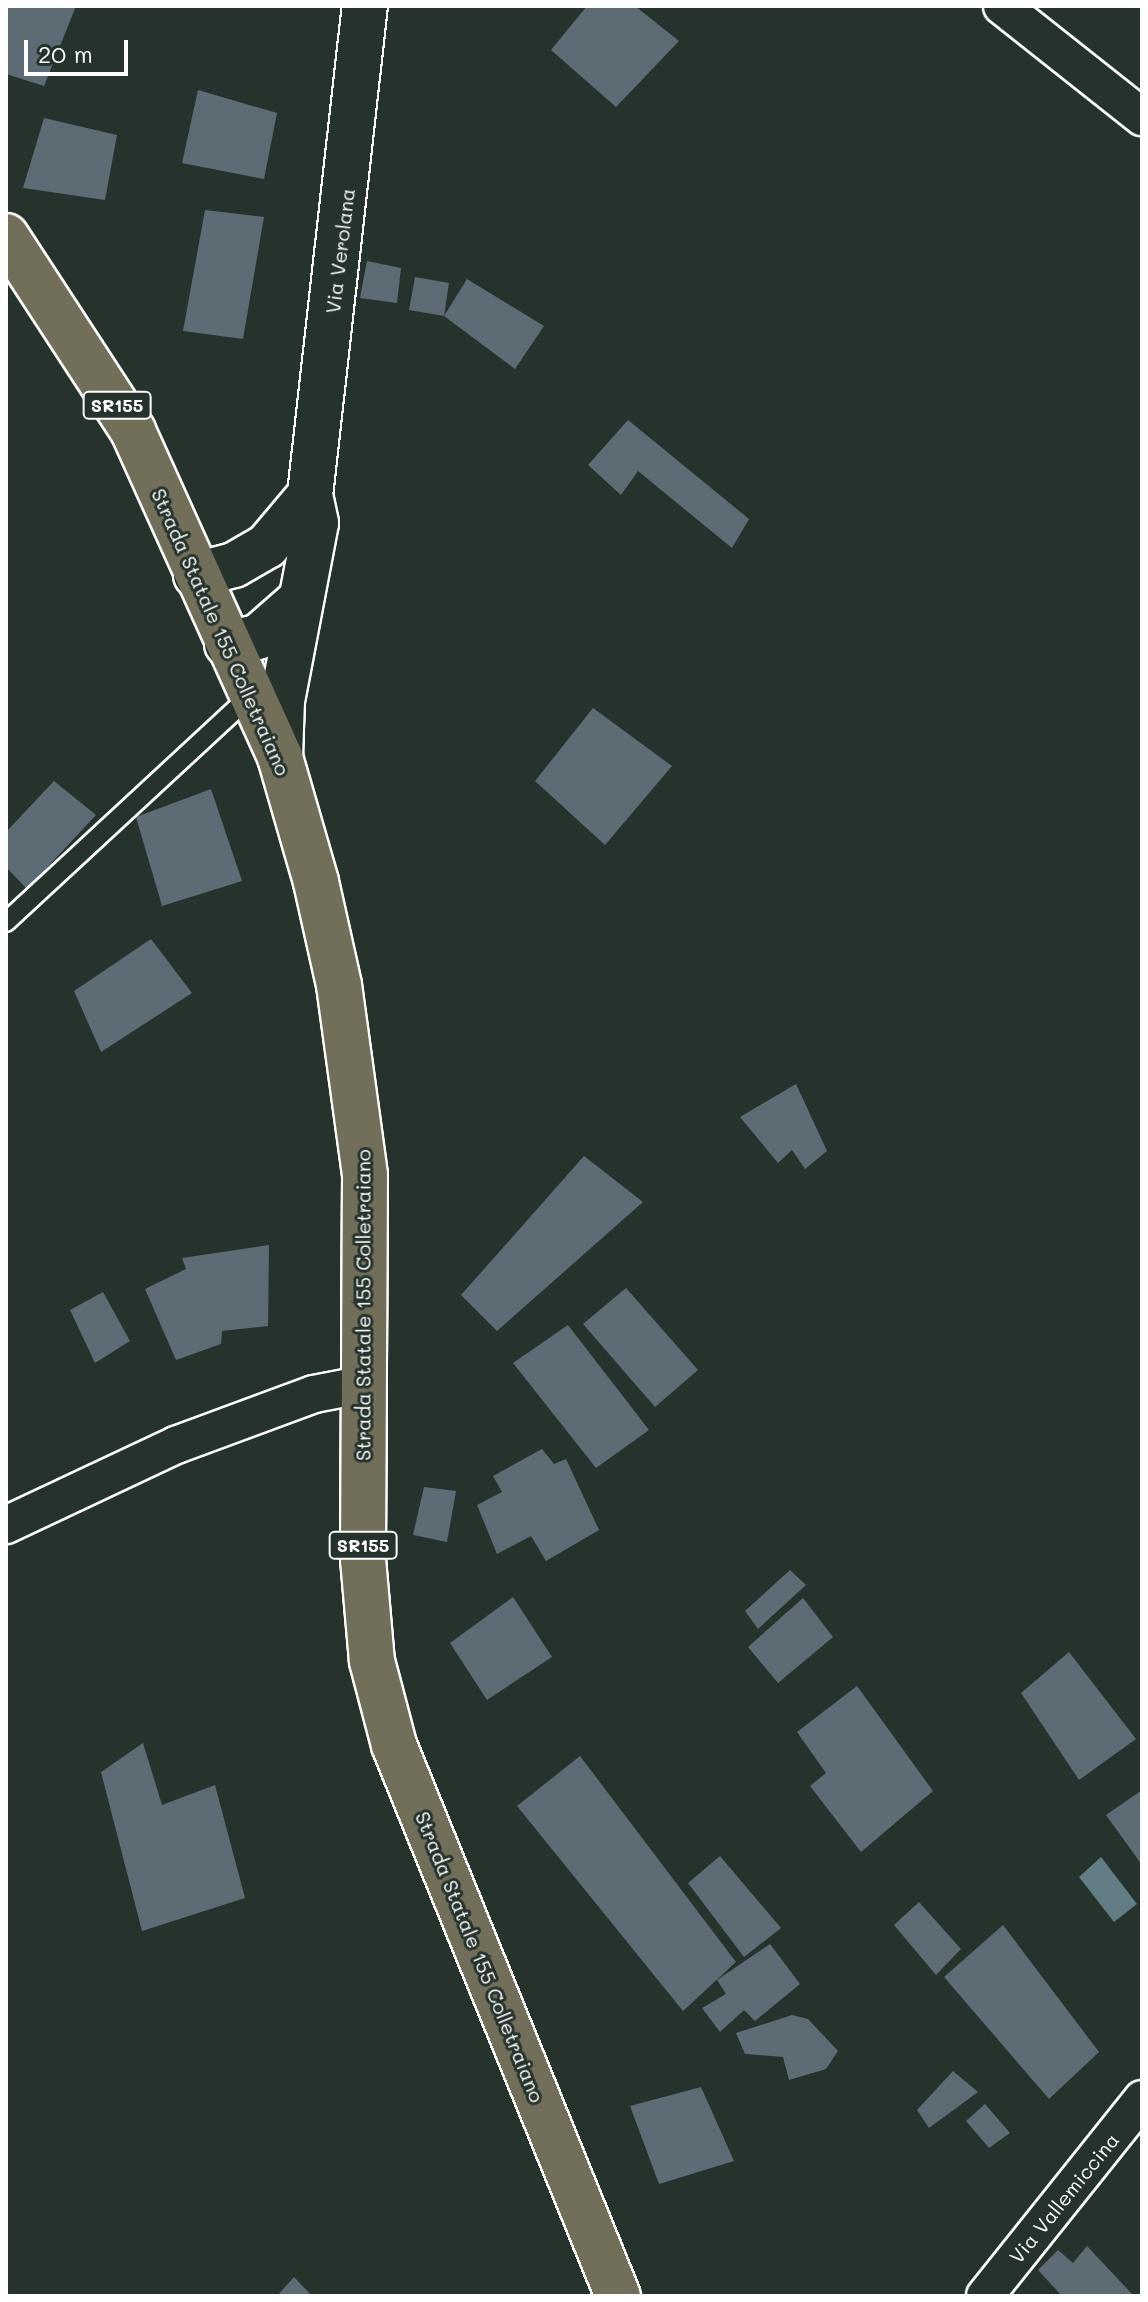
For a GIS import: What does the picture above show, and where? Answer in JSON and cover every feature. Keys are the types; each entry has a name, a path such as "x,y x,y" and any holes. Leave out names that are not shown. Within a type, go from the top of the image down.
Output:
{"main road":[{"name":"Strada Statale 155 Colletraiano","path":"10,242 133,431 280,757 320,897 356,1088 365,1175 363,1559 372,1661 394,1745 618,2296"}],"street":[{"name":"Via Verolana","path":"280,757 282,701 298,602 316,523 310,495 365,6"},
{"path":"1002,6 1142,117"},
{"path":"196,575 234,565 267,546 310,495"},
{"path":"227,644 258,637 298,602"},
{"path":"6,1525 176,1445 314,1394 366,1384"},
{"name":"Via Vallemiccina","path":"985,2296 1142,2099"}],"lane":[{"path":"6,922 251,695"}],"water":[{"path":"1101,1857 1137,1904 1114,1922 1079,1877"}],"building":[{"path":"8,6 76,6 44,86 6,74"},
{"path":"587,6 635,6 679,41 616,107 551,50"},
{"path":"198,90 277,113 264,179 182,163"},
{"path":"44,118 117,135 105,200 23,188"},
{"path":"205,210 264,217 243,339 183,331"},
{"path":"367,261 401,268 397,303 360,298"},
{"path":"415,277 449,283 444,316 409,310"},
{"path":"467,279 544,326 515,369 444,316"},
{"path":"628,420 749,519 732,548 638,471 621,495 588,465"},
{"path":"593,708 672,766 605,845 535,781"},
{"path":"54,781 96,815 27,889 6,867 6,832"},
{"path":"211,789 242,881 162,906 136,817"},
{"path":"151,939 192,993 101,1052 74,991"},
{"path":"796,1084 827,1151 805,1169 792,1150 778,1163 740,1117"},
{"path":"584,1156 643,1202 497,1331 461,1295"},
{"path":"269,1245 268,1326 222,1331 221,1344 176,1360 145,1289 186,1269 182,1258"},
{"path":"626,1288 698,1370 655,1407 583,1324"},
{"path":"103,1292 130,1341 95,1363 70,1310"},
{"path":"568,1325 649,1430 596,1468 513,1363"},
{"path":"542,1449 554,1464 566,1459 599,1530 546,1561 531,1536 497,1554 477,1505 502,1492 493,1476"},
{"path":"424,1487 456,1491 447,1542 413,1535"},
{"path":"790,1570 806,1585 758,1629 745,1611"},
{"path":"513,1597 552,1657 487,1700 450,1643"},
{"path":"803,1598 833,1637 778,1683 748,1647"},
{"path":"1069,1652 1136,1739 1079,1780 1021,1693"},
{"path":"857,1686 933,1791 861,1852 810,1786 826,1773 797,1732"},
{"path":"143,1743 162,1805 215,1785 245,1898 142,1931 101,1772"},
{"path":"580,1756 736,1962 683,2011 517,1806"},
{"path":"1142,1790 1142,1865 1106,1815"},
{"path":"720,1856 781,1928 744,1957 688,1883"},
{"path":"919,1902 961,1949 936,1975 894,1925"},
{"path":"1003,1925 1099,2052 1049,2099 944,1977"},
{"path":"770,1944 800,1984 755,2021 744,2010 720,2032 702,2008 726,1994 717,1980"},
{"path":"792,2015 808,2019 838,2051 826,2069 789,2080 783,2057 745,2054 736,2033"},
{"path":"953,2071 978,2092 929,2128 917,2110"},
{"path":"701,2087 734,2161 659,2184 630,2106"},
{"path":"985,2104 1010,2133 989,2148 966,2121"},
{"path":"1087,2246 1132,2294 1062,2296 1038,2270 1058,2250 1073,2263"},
{"path":"294,2277 312,2296 277,2296"}]}
